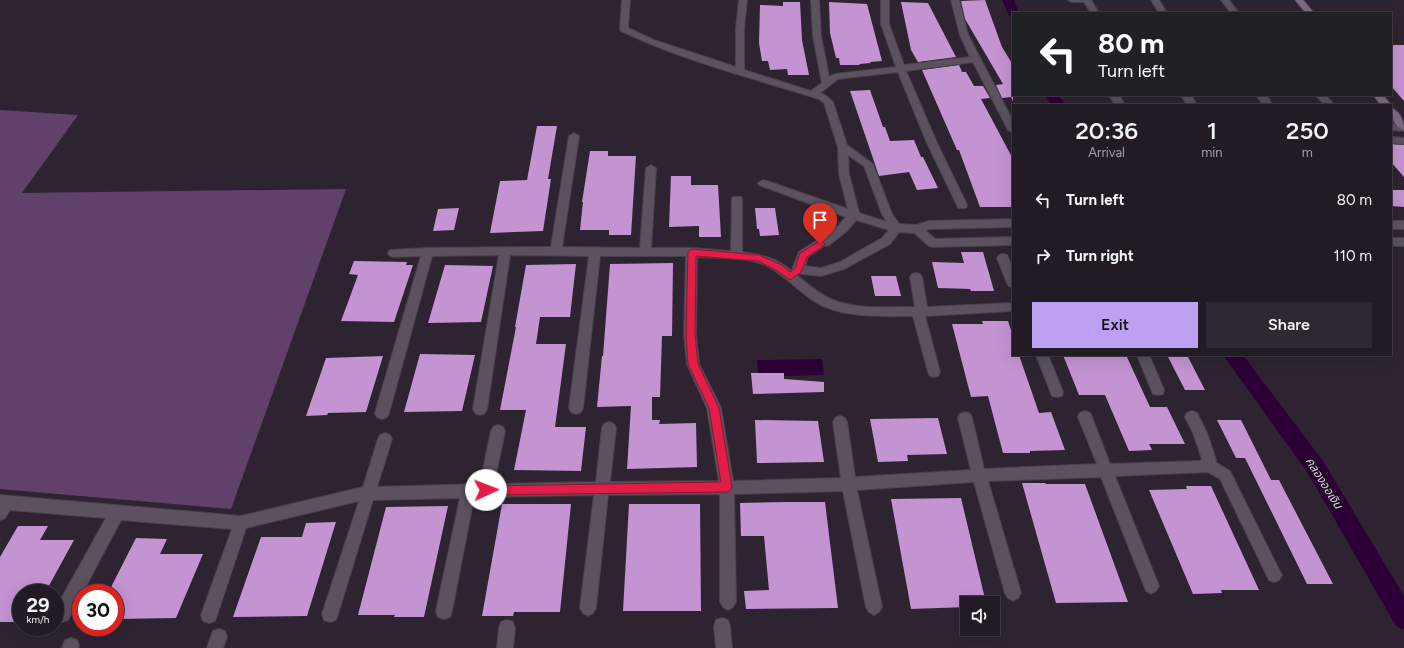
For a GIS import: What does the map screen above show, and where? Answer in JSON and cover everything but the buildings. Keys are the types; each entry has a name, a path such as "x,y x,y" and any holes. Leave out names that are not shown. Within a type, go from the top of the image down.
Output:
{"street":[{"path":"626,0 624,29 651,42 740,72 822,97 828,102 843,147 842,161 844,176 853,202 854,215 843,228 823,243 803,255 794,273"},
{"path":"740,72 740,29 743,0"},
{"path":"815,0 817,36 826,83"},
{"path":"885,0 885,24 901,68 932,143 962,204"},
{"path":"955,0 964,35 1012,128"},
{"path":"1072,0 1087,0 1094,12"},
{"path":"1155,0 1162,12"},
{"path":"1225,0 1234,12"},
{"path":"1299,0 1309,12"},
{"path":"812,94 835,77 976,59"},
{"path":"1321,96 1329,104"},
{"path":"1379,96 1385,104"},
{"path":"1392,112 1404,127"},
{"path":"1392,127 1404,127"},
{"path":"556,251 574,136"},
{"path":"1392,140 1404,141"},
{"path":"843,147 868,164 887,214 896,228"},
{"path":"645,251 651,168"},
{"path":"763,183 872,222 896,228 918,229 929,225 1012,223"},
{"path":"736,256 737,199"},
{"path":"1392,225 1404,225"},
{"path":"394,253 505,251 692,252 759,258 779,268 794,273 821,272 843,265 886,241 896,228"},
{"path":"918,229 933,243 1012,241"},
{"path":"1392,242 1404,242"},
{"path":"480,408 505,251"},
{"path":"382,413 428,252"},
{"path":"576,408 595,252"},
{"path":"692,252 690,334 693,364 714,408 727,487 728,602"},
{"path":"1003,258 1012,280"},
{"path":"794,273 817,298 854,311 920,311 1012,307"},
{"path":"916,277 920,311 934,372"},
{"path":"1042,356 1057,392"},
{"path":"1142,356 1158,390"},
{"path":"1085,417 1151,586"},
{"path":"2,506 241,523 360,494 486,490 849,484 979,476 1205,466 1209,460 1200,433 1192,417"},
{"path":"964,418 1013,593"},
{"path":"840,422 849,484 874,607"},
{"path":"588,608 608,428"},
{"path":"486,490 498,431"},
{"path":"330,614 385,439"},
{"path":"1206,464 1225,475 1274,575"},
{"path":"444,611 468,491"},
{"path":"64,610 117,513"},
{"path":"209,615 241,523"},
{"path":"722,626 724,648"},
{"path":"506,648 507,628"}],"shaded area":[{"path":"0,110 78,115 22,193 346,189 231,509 0,489"},
{"path":"822,359 824,375 784,376 784,373 758,373 757,360"}],"waterway":[{"name":"คลองออเงิน","path":"1008,0 1013,12"},
{"name":"คลองออเงิน","path":"1053,96 1057,104"},
{"name":"คลองออเงิน","path":"1233,356 1316,468 1404,618"}],"route":[{"path":"486,490 543,488 727,487 714,408 693,364 690,334 692,252 759,258 779,268 790,277 798,270 803,255 820,244"}]}
